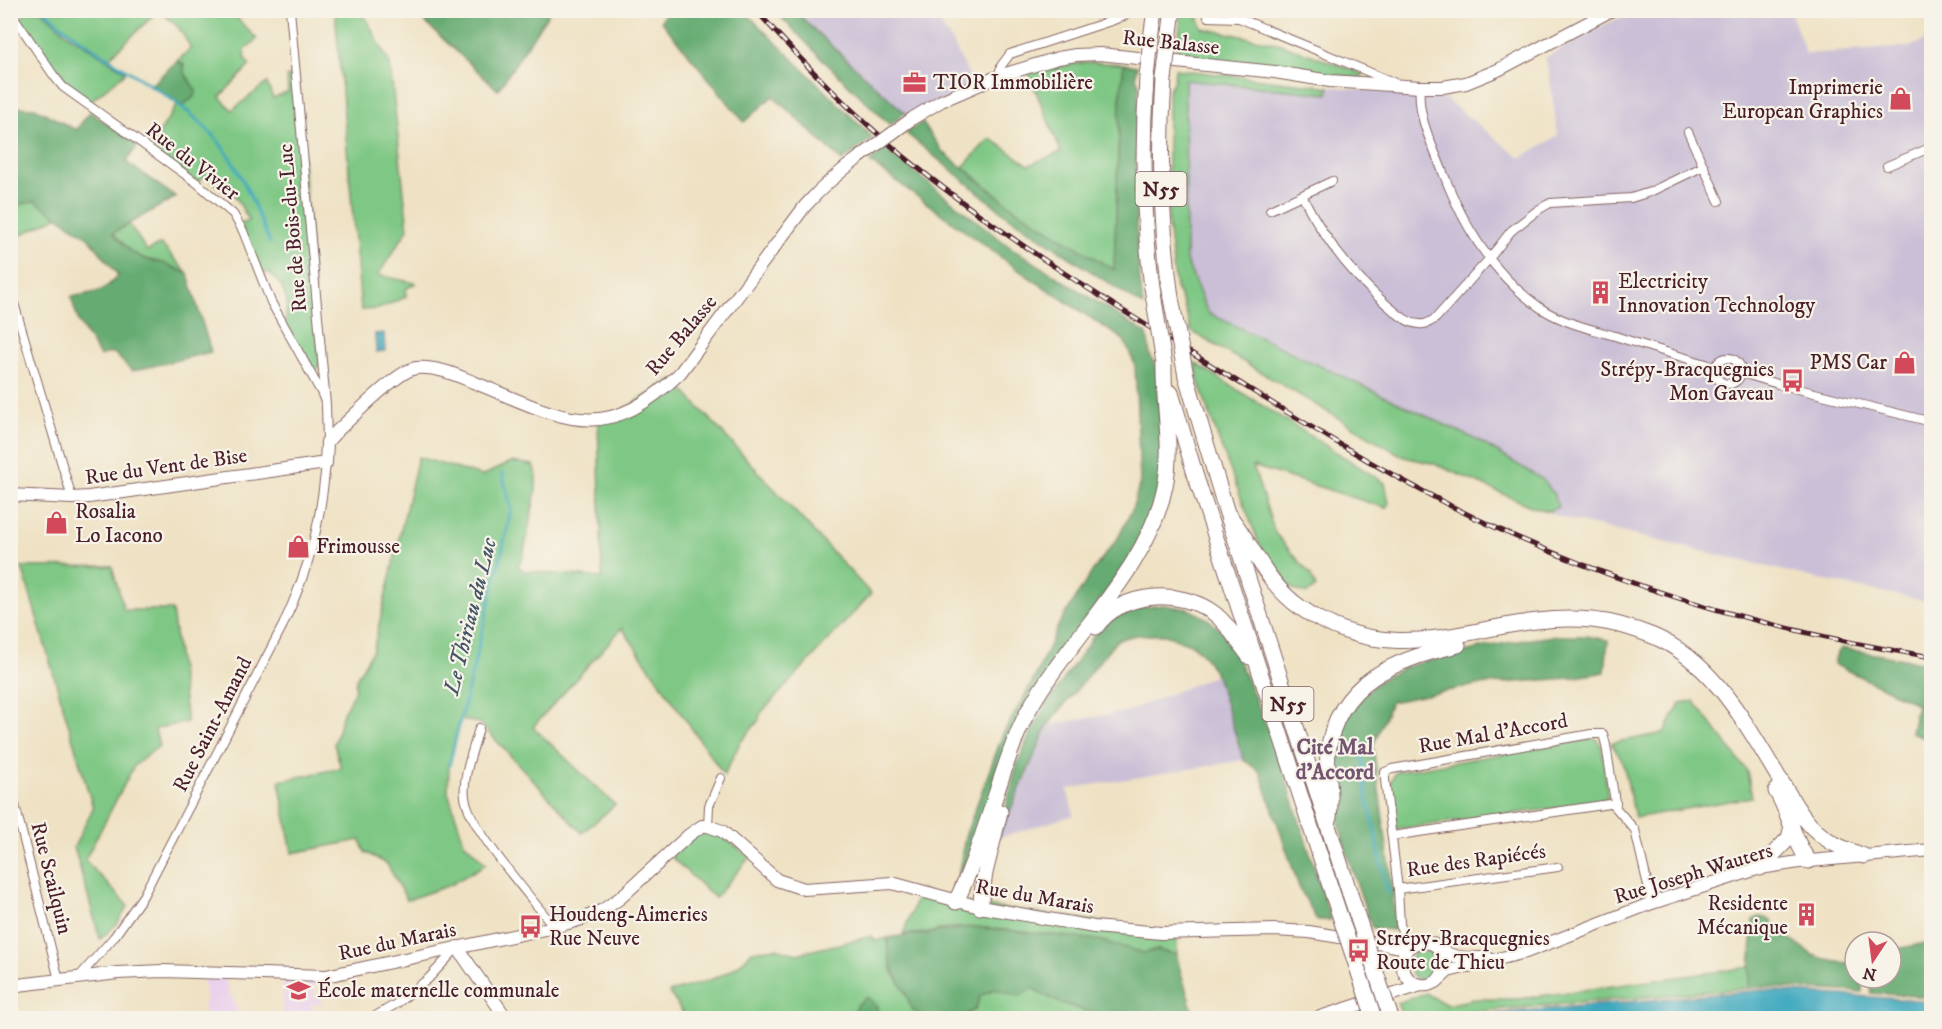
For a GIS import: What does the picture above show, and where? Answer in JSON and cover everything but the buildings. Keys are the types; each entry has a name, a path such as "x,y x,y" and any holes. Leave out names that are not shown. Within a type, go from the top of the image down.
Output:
{"highway":[{"name":"N55","path":"1155,10 1143,139 1143,197 1152,287 1164,364 1176,416 1374,1018"},
{"name":"N55","path":"1173,10 1164,79 1160,138 1161,197 1164,249 1186,376 1227,513 1391,1018"},
{"path":"956,902 971,869 1011,749 1032,705 1134,561 1157,518 1168,466 1163,389 1164,364"},
{"path":"1227,513 1241,530 1264,572 1282,592 1301,608 1351,633 1383,640 1434,640 1498,627 1568,619 1616,623 1656,638 1690,659 1725,695 1810,826 1842,850 1863,856"},
{"path":"980,908 985,873 998,818 1022,744 1052,687 1101,620 1118,606 1134,600 1152,598 1185,600 1212,612 1224,622 1256,664"},
{"path":"1328,826 1330,802 1328,752 1333,731 1343,709 1370,679 1402,660 1421,654 1541,629 1590,628 1632,637 1649,644 1680,663 1700,682 1733,721 1785,805 1802,852 1809,861"},
{"path":"1760,868 1788,838 1792,826"},
{"path":"1809,861 1810,826"}],"street":[{"name":"Rue du Vivier","path":"10,10 63,87 197,183 233,214 243,231 271,302 326,404"},
{"name":"Rue de Bois-du-Luc","path":"290,10 326,404 327,442"},
{"path":"999,76 1001,66 1010,54 1111,21 1131,10"},
{"name":"Rue Balasse","path":"327,442 391,382 405,372 416,368 444,371 532,405 576,419 598,420 627,412 657,393 680,373 819,189 912,118 941,101 999,76 1058,58 1100,54 1275,72 1330,81 1443,87 1466,83 1498,70 1612,10"},
{"name":"Rue Balasse","path":"1208,17 1239,18 1401,86"},
{"path":"1420,87 1421,116 1444,176 1473,234 1489,259 1527,297 1543,309 1577,325 1716,367"},
{"path":"1688,132 1719,201"},
{"path":"1887,166 1932,147"},
{"path":"1302,195 1342,261 1369,289 1401,316 1412,323 1420,324 1428,323 1436,318 1519,224 1550,203 1631,198 1650,192 1704,166"},
{"path":"1270,210 1332,181"},
{"path":"10,290 72,498"},
{"path":"1729,357 1737,360 1742,373 1738,380 1726,384 1718,379 1716,367 1721,360 1729,357"},
{"path":"1742,373 1932,422"},
{"path":"326,463 327,442"},
{"name":"Rue du Vent de Bise","path":"10,495 72,498 326,463"},
{"name":"Rue Saint-Amand","path":"78,979 114,937 143,896 287,617 303,582 315,544 326,463"},
{"path":"478,728 464,787 467,806 488,843 554,927"},
{"name":"Rue Mal d'Accord","path":"1400,924 1385,772 1591,734 1603,734 1618,812 1632,823 1635,830 1652,903"},
{"path":"708,826 708,806 721,778"},
{"name":"Rue Scailquin","path":"10,785 60,980"},
{"path":"1392,836 1616,803"},
{"name":"Rue du Marais","path":"10,986 118,973 162,971 326,976 554,927 603,910 620,898 689,835 702,826 722,831 758,866 788,885 814,889 892,883 980,908 1061,923 1144,932 1297,931 1410,946"},
{"name":"Rue Joseph Wauters","path":"1436,982 1448,971 1526,952 1652,903 1760,868 1809,861 1932,850"},
{"name":"Rue des Rapiécés","path":"1398,889 1558,867"},
{"path":"1377,942 1391,940 1395,937 1400,924"},
{"path":"1380,998 1399,979 1410,946 1400,924"},
{"name":"Rue du Marais","path":"1377,942 1397,953 1402,965"},
{"path":"1317,1018 1436,982 1444,971 1442,952 1437,946 1426,942 1410,946"},
{"name":"Rue Joseph Wauters","path":"1437,946 1453,956 1465,958 1507,957"},
{"path":"372,1018 396,1004 428,980 457,947 506,1018"},
{"path":"1402,965 1409,980 1421,985"}],"shaded area":[{"path":"796,11 931,11 950,38 975,87 922,111 905,113"},
{"path":"1636,11 1790,11 1806,54 1909,47 1931,38 1931,602 1827,581 1567,519 1533,507 1435,464 1404,457 1191,331 1184,305 1176,288 1168,91 1174,80 1175,69 1446,99 1520,158 1558,136 1545,58 1599,27"},
{"path":"1216,675 1244,760 1067,789 1074,815 998,838 1048,725 1129,711"},
{"path":"202,971 222,971 240,1018 205,1018 203,1003 206,1003"},
{"name":"École maternelle communale","path":"284,975 315,976 314,997 321,997 321,1004 312,1004 312,1018 282,1018"}],"green space":[{"path":"23,11 42,11 67,34 125,72 88,103 58,75 42,55 20,20 25,13"},
{"path":"44,11 158,11 109,58"},
{"path":"160,11 230,11 257,39 245,50 245,59 250,65 220,97 232,110 267,83 273,98 288,92 287,76 296,76 320,365 316,369 311,368 285,327 287,302 282,287 269,272 261,275 240,225 249,220 232,191 228,193 205,176 197,183 150,149 177,104 182,106 189,79 184,72 184,65 177,61 191,48 179,28"},
{"path":"335,11 362,11 390,64 408,229 378,275 416,283 406,289 406,297 378,309 361,310"},
{"path":"413,11 550,11 498,90"},
{"path":"667,11 744,11 873,138 842,161 773,96 744,122 661,21"},
{"path":"775,11 796,11 905,113 890,125"},
{"path":"1181,11 1196,11 1202,28 1281,44 1363,74 1361,78 1177,57"},
{"path":"177,61 184,65 184,72 196,91 195,96 182,106 150,86"},
{"path":"1086,62 1124,64 1120,101 1114,271 1012,207 963,167 990,138 1029,165 1061,152 1026,67 1047,68"},
{"path":"1124,64 1137,66 1136,77 1139,84 1136,195 1143,306 1006,215 906,133 922,122 942,151 1012,207 1114,270 1120,101"},
{"path":"1175,69 1329,87 1328,94 1185,80 1186,260 1208,313 1477,440 1542,479 1554,494 1558,507 1549,511 1533,507 1435,464 1404,457 1191,331 1184,305 1176,288 1168,224 1168,91 1174,80"},
{"path":"11,105 35,108 76,130 90,112 138,145 126,162 176,197 113,233 131,252 188,274 211,352 132,371 113,352 100,356 79,323 71,297 102,289 118,275 89,238 35,201 19,205 11,202"},
{"path":"885,149 1010,247 1147,334 1150,355 1156,367 1162,436 1160,488 1136,549 1037,691 957,883 965,837 1003,734 1034,679 1059,624 1094,569 1118,538 1132,510 1140,482 1135,365 1124,340 1021,272 870,162"},
{"path":"34,200 59,216 11,240 11,202 19,205"},
{"path":"129,224 147,251 161,244 188,274 131,252 113,233"},
{"path":"1195,363 1385,483 1389,503 1386,508 1253,466 1275,533 1310,574 1316,587 1307,594 1293,589 1264,556 1222,449 1199,384"},
{"path":"673,379 871,594 760,714 759,720 740,743 724,775 622,628 533,727 615,805 582,833 480,723 461,720 449,766 448,792 464,842 486,864 450,885 407,900 387,864 365,852 360,840 292,853 279,781 341,768 334,744 343,713 354,692 356,679 373,650 418,457 482,476 511,462 533,465 536,474 536,491 523,557 518,566 524,571 602,578 598,420 611,418"},
{"path":"112,566 124,610 172,610 187,722 155,729 159,746 134,766 85,860 128,906 117,924 100,939 74,847 93,808 22,567"},
{"path":"1164,605 1188,609 1208,619 1228,637 1275,744 1331,920 1317,920 1299,887 1260,772 1244,760 1216,675 1205,657 1193,645 1165,635 1136,635 1117,640 1048,725 998,838 1017,764 1031,732 1046,705 1095,634 1119,613"},
{"path":"1552,636 1587,636 1608,640 1605,672 1570,678 1477,685 1391,702 1373,746 1393,891 1395,930 1372,928 1345,847 1332,779 1334,752 1345,720 1365,693 1378,682 1409,666 1487,647"},
{"path":"1841,648 1931,664 1931,740 1911,732 1917,704 1834,664"},
{"path":"1694,701 1747,771 1752,797 1635,818 1623,762 1611,743 1664,733 1680,704"},
{"path":"1596,738 1602,747 1608,799 1586,804 1397,829 1390,783 1396,772"},
{"path":"708,826 750,857 715,898 668,854"},
{"path":"920,890 956,902 1177,933 1177,955 1158,950 1144,953 1098,940 975,927 903,934"},
{"path":"1759,917 1766,918 1773,922 1771,926 1813,955 1843,962 1843,990 1862,990 1862,992 1749,988 1753,920"},
{"path":"975,927 1098,940 1144,953 1158,950 1177,955 1194,1018 1108,1018 1058,1002 1032,988 1020,996 994,989 980,996 975,1010 944,1020 928,1018 914,1011 891,966 888,938"},
{"path":"872,936 875,941 888,938 892,971 906,993 912,1009 927,1018 880,1018 876,1005 857,1005 852,1018 686,1018 669,992 715,978 736,967 752,951 776,948 797,954"},
{"path":"1931,942 1931,997 1871,993 1871,990 1903,990 1903,948"},
{"path":"1424,950 1430,951 1438,959 1438,971 1430,979 1424,980 1418,979 1410,971 1409,965 1410,959 1418,951"},
{"path":"1750,967 1749,988 1403,1018 1397,1003 1426,993 1447,1005 1474,999 1518,999"},
{"path":"1032,988 1058,1002 1108,1018 961,1018 975,1010 980,996 995,989 1020,996"},
{"path":"867,997 876,1005 880,1018 852,1018 857,1005"},
{"path":"1363,1003 1368,1018 1317,1018"}],"water":[{"path":"384,333 385,351 376,352 375,334"},
{"path":"1762,990 1931,1001 1931,1018 1449,1018"}],"waterway":[{"name":"Le Thiriau du Luc","path":"44,10 86,44 177,104 217,140 241,176 270,243"},
{"name":"Le Thiriau du Luc","path":"449,766 508,526 511,508 502,473"},
{"path":"1362,754 1366,791 1388,893"}],"railway":[{"path":"756,10 845,104 902,155 973,210 1120,309 1390,473 1512,535 1563,557 1666,594 1824,637 1932,657"}],"place":[{"name":"TIOR Immobilière","path":"915,82"},
{"name":"Imprimerie European Graphics","path":"1901,99"},
{"name":"Electricity Innovation Technology","path":"1600,293"},
{"name":"PMS Car","path":"1905,362"},
{"name":"Strépy-Bracquegnies Mon Gaveau","path":"1792,381"},
{"name":"Rosalia Lo Iacono","path":"57,523"},
{"name":"Frimousse","path":"298,546"},
{"name":"Residente Mécanique","path":"1806,915"},
{"name":"Houdeng-Aimeries Rue Neuve","path":"531,926"},
{"name":"Strépy-Bracquegnies Route de Thieu","path":"1358,950"},
{"name":"École maternelle communale","path":"299,990"}],"district":[{"name":"Cité Mal d'Accord","path":"1335,758"}]}
